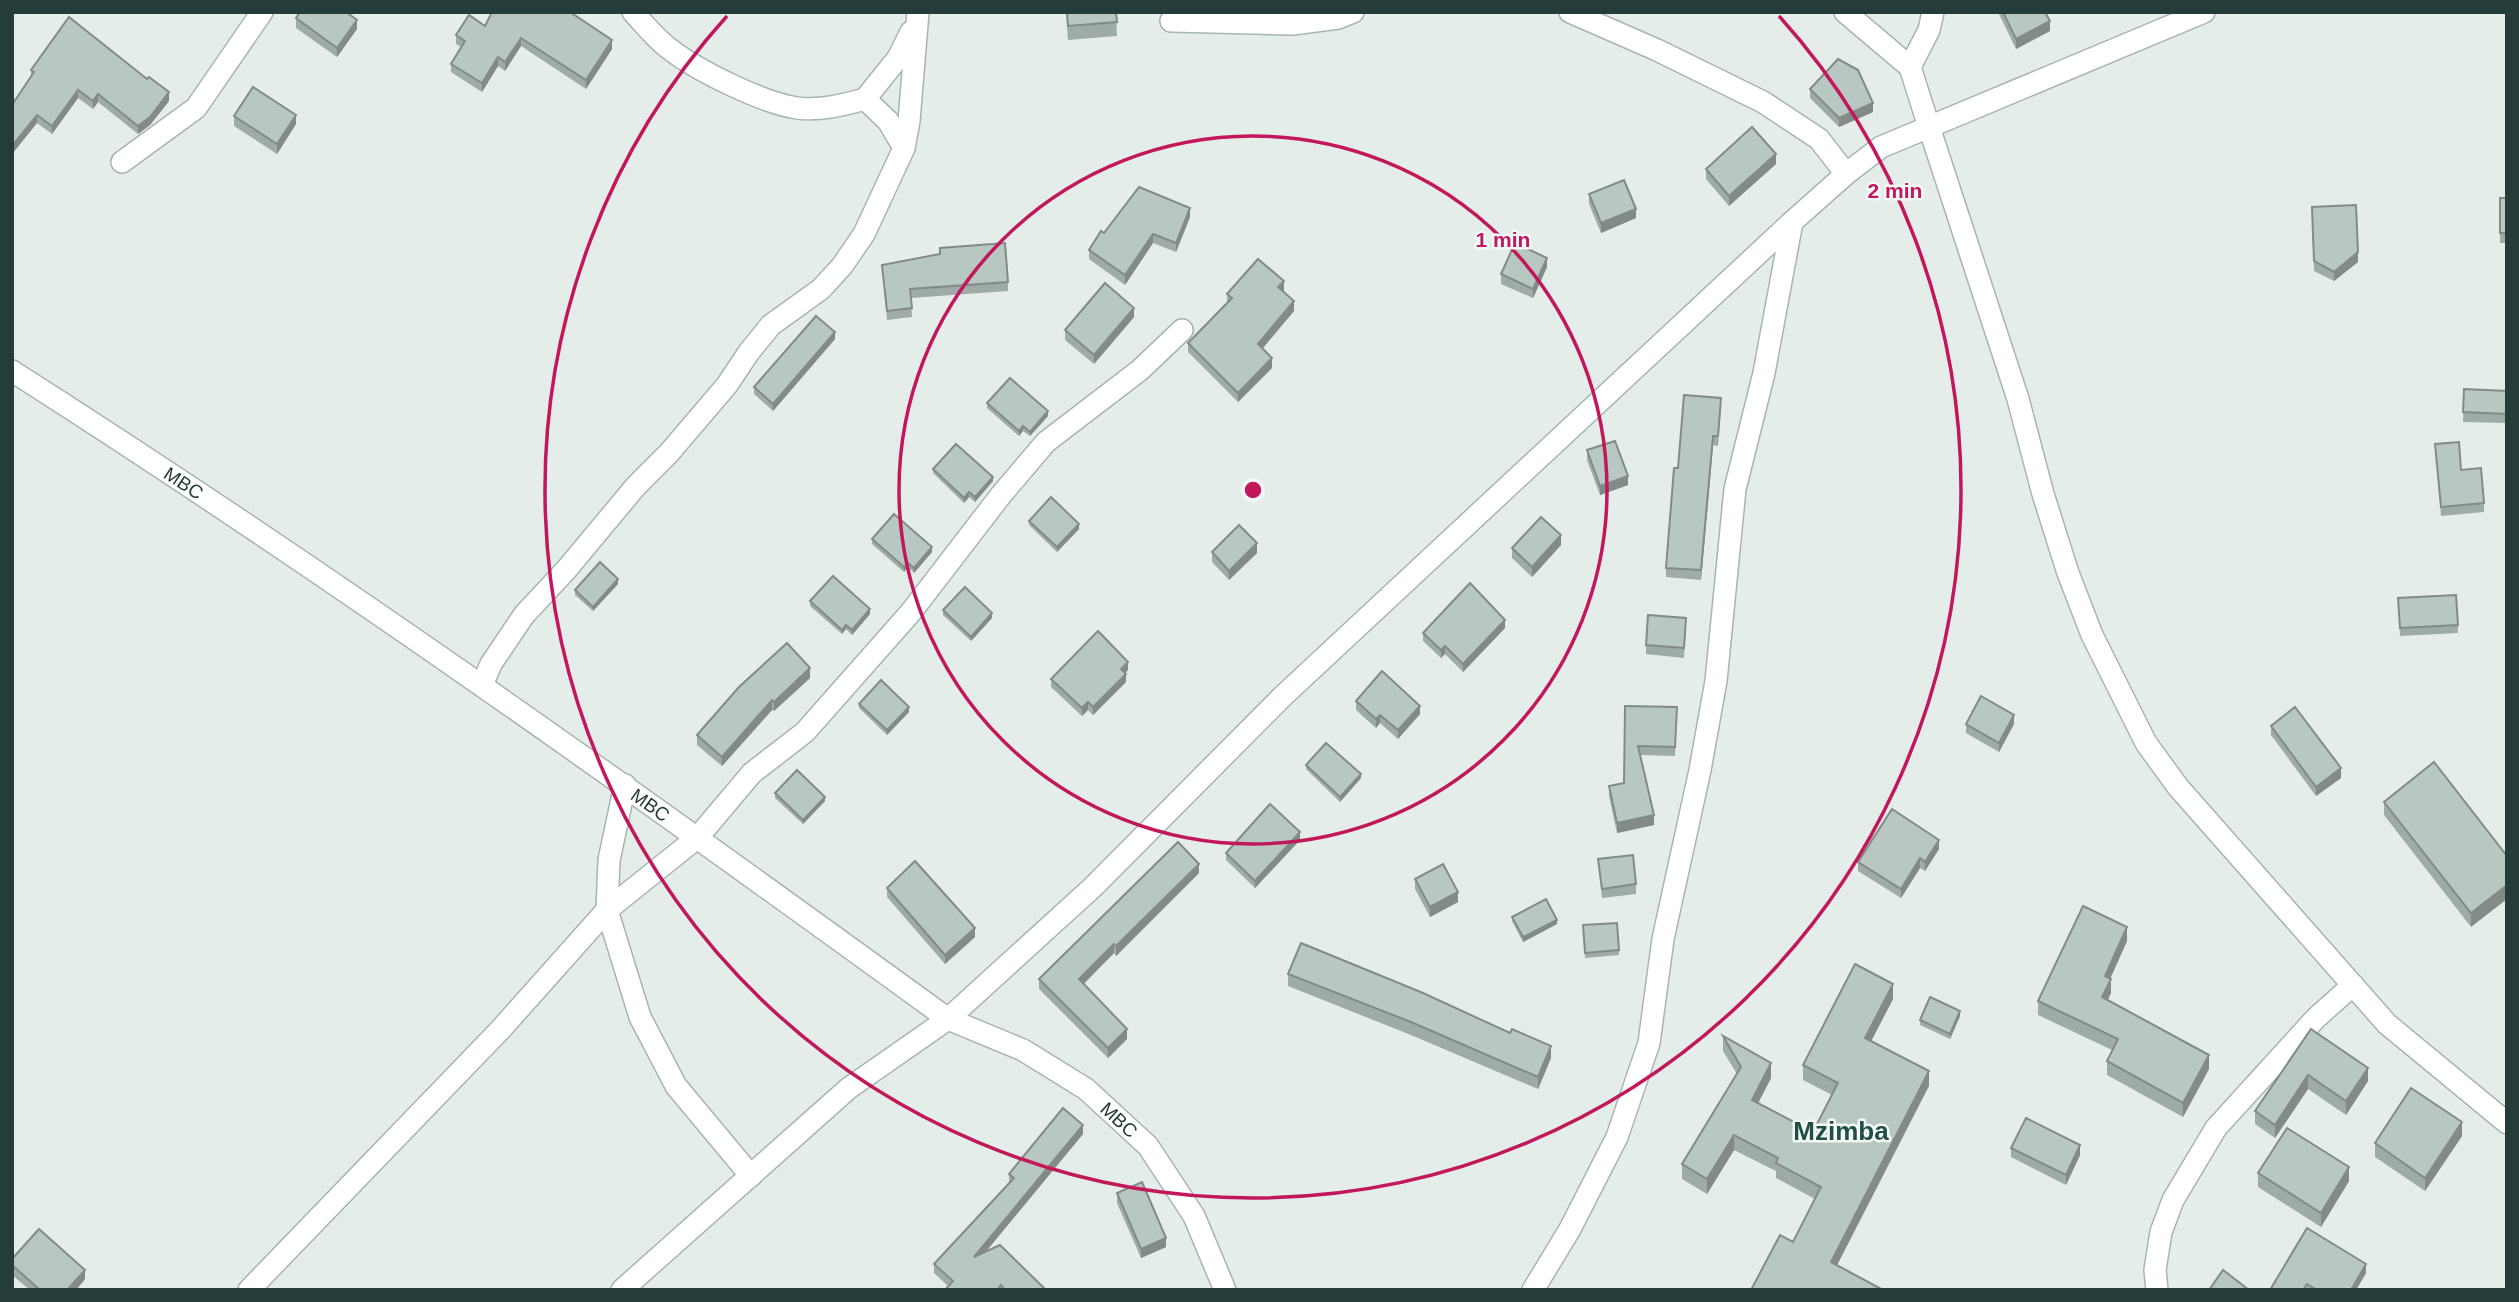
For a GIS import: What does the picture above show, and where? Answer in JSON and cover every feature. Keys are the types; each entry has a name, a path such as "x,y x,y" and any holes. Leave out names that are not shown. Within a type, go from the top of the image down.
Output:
{"street":[{"path":"122,162 196,108 262,12"},
{"path":"633,12 670,50 711,74 773,102 797,108 830,108 865,99 898,58 918,16"},
{"path":"1171,21 1293,24 1338,19 1353,12"},
{"path":"1570,12 1657,50 1763,102 1819,139 1846,174"},
{"path":"1845,12 1910,67 2018,399 2043,494 2068,573 2092,635 2146,743 2178,787 2387,1024 2507,1123"},
{"path":"1910,67 1929,30 1933,12"},
{"path":"622,1290 849,1088 948,1019 1093,887 1293,687 1846,174 1881,147 2204,12"},
{"path":"482,685 491,664 524,615 727,385 771,325 821,289 842,266 864,234 904,148 909,121 918,16"},
{"path":"865,99 888,121 904,148"},
{"path":"1533,1290 1570,1229 1617,1137 1649,1043 1664,939 1716,681 1735,489 1764,373 1792,222"},
{"path":"249,1290 501,1029 607,910 698,837 752,773 805,732 911,612 1001,495 1046,442 1140,370 1182,330"},
{"name":"MBC","path":"12,371 154,461 482,685 698,837 948,1019 1023,1050 1086,1089 1148,1146 1194,1216 1225,1290"},
{"path":"625,785 609,860 607,910 640,1017 676,1086 751,1176"},
{"path":"2157,1290 2155,1270 2161,1232 2173,1200 2216,1128 2316,1018 2353,985"}],"building":[{"path":"300,12 346,12 357,20 337,48 296,18"},
{"path":"492,12 570,12 612,40 586,80 521,38 505,62 498,57 482,83 451,64 465,41 456,35 469,15 485,26"},
{"path":"1067,12 1116,12 1117,22 1068,26"},
{"path":"2003,12 2045,12 2050,21 2016,39"},
{"path":"69,17 147,79 149,77 169,92 150,117 138,126 98,94 93,101 78,90 52,126 37,115 12,146 12,105 34,72 31,70"},
{"path":"1838,59 1858,70 1873,103 1839,118 1810,89"},
{"path":"253,87 296,115 277,144 234,116"},
{"path":"1752,127 1776,154 1729,196 1706,169"},
{"path":"1624,180 1636,209 1601,223 1589,194"},
{"path":"1139,187 1190,208 1176,243 1153,234 1125,275 1089,250 1101,231 1104,233"},
{"path":"2500,198 2507,198 2507,233 2500,233"},
{"path":"2356,205 2358,252 2334,272 2314,261 2312,207"},
{"path":"1005,243 1008,282 910,289 912,308 887,311 882,265 940,254 940,248"},
{"path":"1515,243 1547,258 1533,289 1501,274"},
{"path":"1258,259 1284,281 1278,287 1294,301 1258,344 1272,358 1238,393 1188,343 1232,298 1227,294"},
{"path":"1105,283 1134,308 1094,355 1065,330"},
{"path":"816,316 835,332 773,404 754,387"},
{"path":"1010,378 1048,411 1030,432 1023,426 1019,431 987,403"},
{"path":"2464,389 2507,391 2507,414 2463,412"},
{"path":"1684,395 1721,398 1718,436 1713,436 1701,570 1666,568 1674,468 1678,468"},
{"path":"1615,441 1628,476 1600,486 1587,450"},
{"path":"2459,442 2461,470 2481,468 2484,503 2441,507 2435,444"},
{"path":"956,444 993,477 975,497 969,492 964,498 933,469"},
{"path":"1051,497 1079,524 1057,547 1029,521"},
{"path":"894,514 932,547 914,568 908,563 904,567 872,539"},
{"path":"1541,517 1561,535 1532,567 1512,548"},
{"path":"1239,525 1257,543 1229,571 1212,552"},
{"path":"600,562 618,579 593,607 575,590"},
{"path":"833,576 870,609 852,630 846,625 842,630 810,601"},
{"path":"1470,583 1505,620 1463,664 1445,646 1441,650 1423,633"},
{"path":"965,587 992,613 971,637 943,610"},
{"path":"2456,595 2458,625 2400,628 2398,598"},
{"path":"1648,615 1686,618 1684,648 1646,645"},
{"path":"1098,631 1128,662 1121,669 1126,674 1093,707 1088,702 1082,708 1051,679"},
{"path":"787,643 810,668 774,702 772,700 722,757 697,735 739,687"},
{"path":"1382,671 1420,706 1398,730 1380,715 1376,719 1356,701"},
{"path":"881,680 909,707 887,730 859,704"},
{"path":"1981,696 2014,715 1999,743 1966,724"},
{"path":"1625,706 1677,707 1675,747 1638,746 1654,815 1617,823 1609,786 1624,783"},
{"path":"2295,707 2341,768 2316,787 2271,726"},
{"path":"1326,743 1361,774 1340,797 1306,765"},
{"path":"2434,762 2507,856 2507,885 2471,913 2384,802"},
{"path":"797,770 825,797 803,820 775,793"},
{"path":"1270,804 1300,832 1255,881 1226,853"},
{"path":"1892,809 1939,840 1925,862 1920,858 1901,889 1858,862"},
{"path":"1178,842 1199,864 1079,979 1127,1029 1108,1048 1039,979"},
{"path":"1633,855 1636,884 1602,889 1598,859"},
{"path":"915,861 975,928 945,955 887,888"},
{"path":"1443,864 1458,892 1430,907 1415,879"},
{"path":"1546,899 1557,920 1523,937 1512,917"},
{"path":"2083,906 2127,927 2105,976 2111,979 2102,997 2209,1055 2183,1103 2107,1061 2118,1039 2038,1001"},
{"path":"1617,923 1619,950 1585,953 1583,925"},
{"path":"1301,943 1423,993 1510,1033 1512,1029 1551,1046 1538,1077 1411,1022 1288,974"},
{"path":"1855,964 1893,984 1865,1038 1929,1071 1831,1262 1883,1290 1751,1290 1780,1235 1793,1242 1821,1187 1776,1163 1778,1158 1734,1135 1707,1179 1682,1164 1741,1067 1723,1036 1771,1063 1752,1100 1813,1132 1838,1083 1803,1065"},
{"path":"1930,997 1960,1011 1950,1034 1920,1020"},
{"path":"2311,1029 2368,1068 2346,1101 2308,1075 2275,1125 2255,1111"},
{"path":"2411,1088 2462,1122 2425,1178 2375,1143"},
{"path":"1063,1108 1083,1125 974,1257 1000,1245 1046,1290 1005,1290 1001,1285 997,1290 945,1290 953,1281 934,1264 1014,1178 1009,1174"},
{"path":"2026,1118 2080,1145 2066,1175 2011,1148"},
{"path":"2287,1128 2349,1167 2321,1213 2258,1173"},
{"path":"1142,1182 1166,1238 1141,1249 1117,1193"},
{"path":"2307,1228 2366,1264 2351,1290 2317,1290 2307,1284 2303,1290 2270,1290"},
{"path":"39,1229 85,1270 67,1290 40,1290 12,1265 12,1259"},
{"path":"2223,1270 2249,1290 2209,1290"}],"district":[{"name":"Mzimba","path":"1841,1131"}]}
